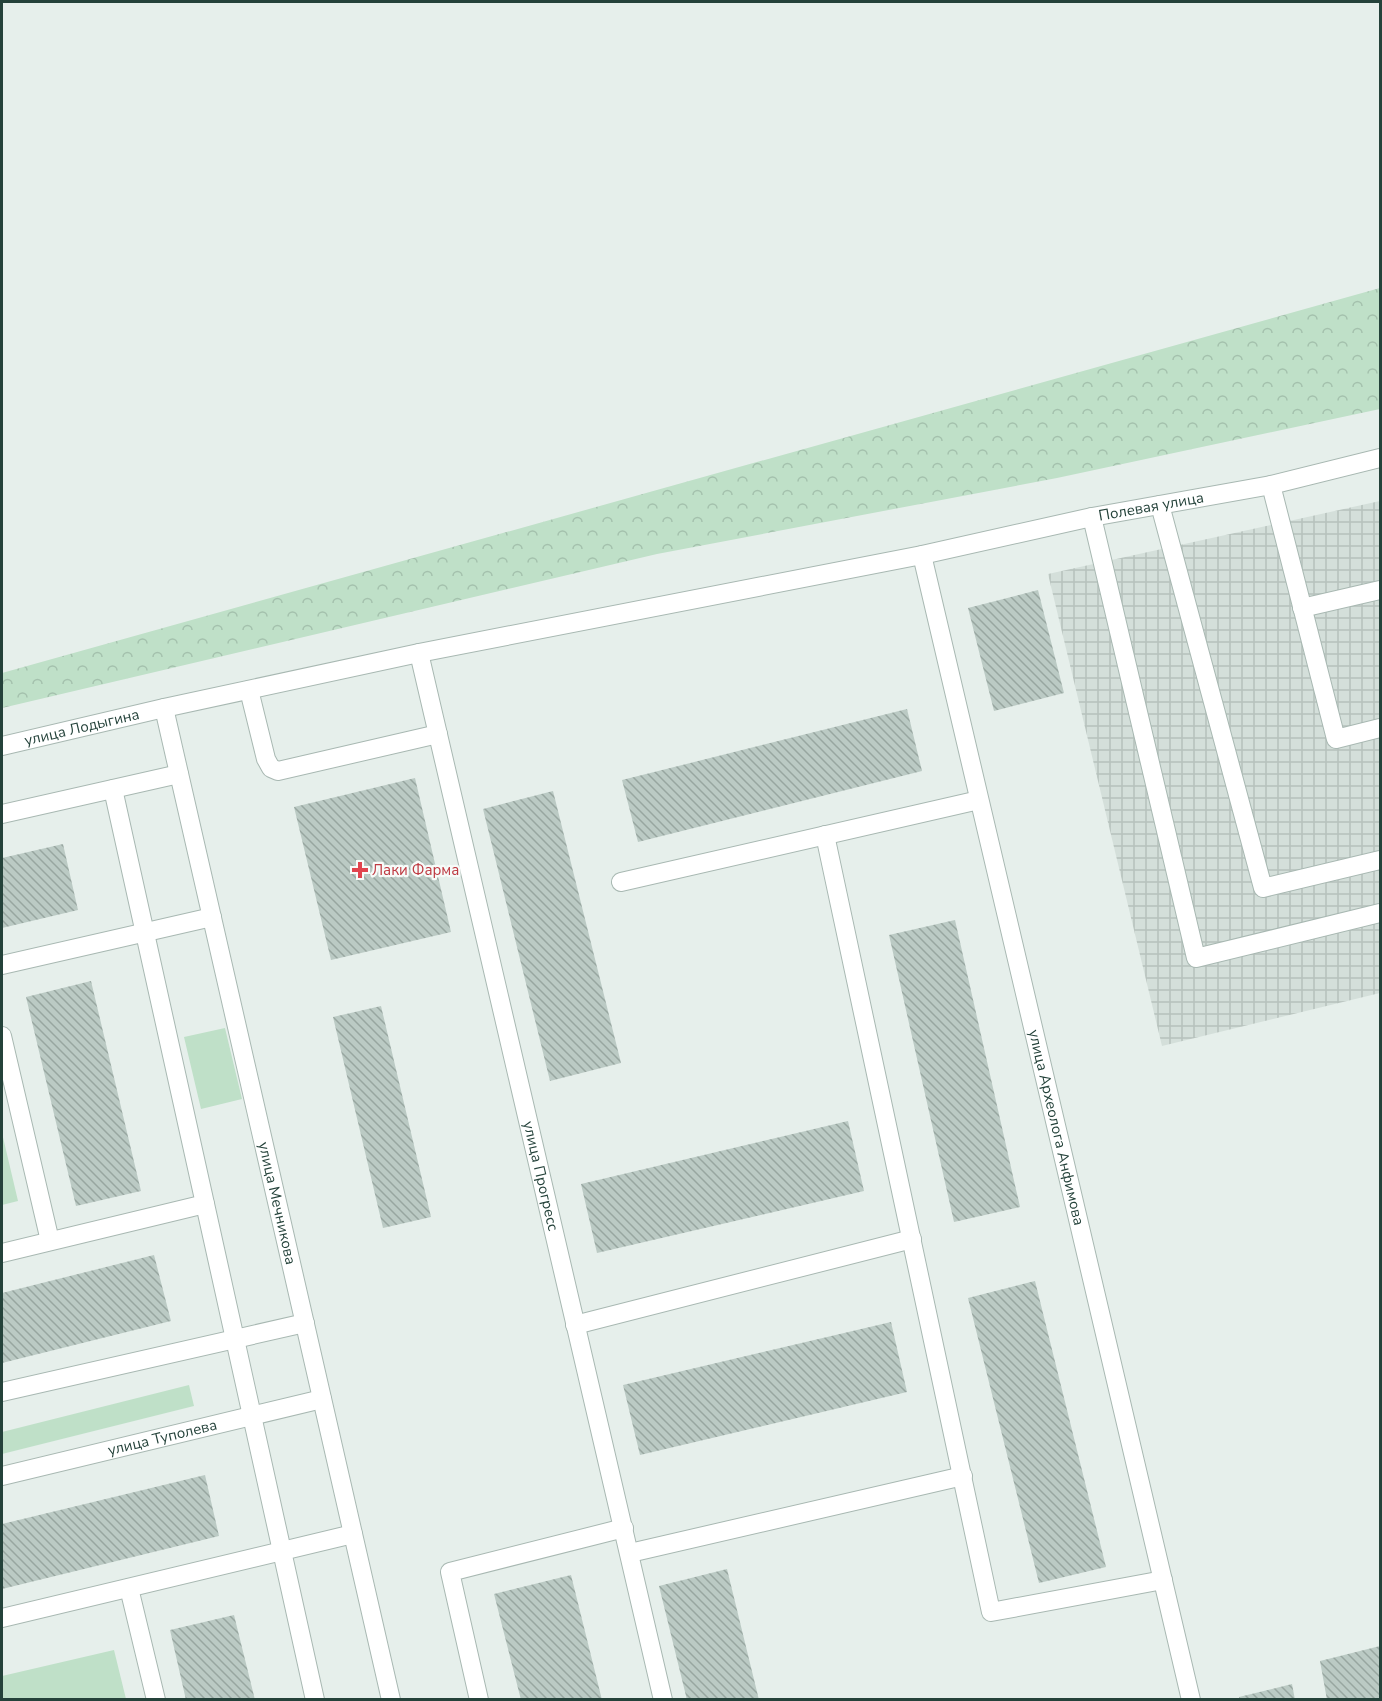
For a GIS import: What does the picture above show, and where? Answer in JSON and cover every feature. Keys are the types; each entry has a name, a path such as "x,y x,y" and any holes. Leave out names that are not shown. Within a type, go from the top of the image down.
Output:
{"street":[{"name":"Полевая улица","path":"419,653 922,555 1092,517 1271,484 1380,458"},
{"path":"1271,484 1336,739 1380,728"},
{"path":"1160,505 1263,888 1380,860"},
{"path":"1092,517 1196,958 1380,913"},
{"name":"улица Археолога Анфимова","path":"922,555 1191,1700"},
{"path":"1302,608 1380,590"},
{"name":"улица Лодыгина","path":"2,746 164,708 419,653"},
{"name":"улица Прогресс","path":"419,653 663,1700"},
{"path":"249,690 266,759 271,768 278,771 438,734"},
{"name":"улица Мечникова","path":"164,708 391,1700"},
{"path":"2,814 179,774"},
{"path":"113,789 315,1700"},
{"path":"621,882 979,800"},
{"path":"825,835 992,1612 1163,1580"},
{"path":"2,965 212,917"},
{"path":"2,1036 50,1241"},
{"path":"2,1253 205,1204"},
{"path":"575,1325 912,1239"},
{"path":"2,1392 305,1323"},
{"name":"улица Туполева","path":"2,1476 322,1399"},
{"path":"630,1553 963,1476"},
{"path":"479,1700 450,1572 624,1528"},
{"path":"2,1618 353,1534"},
{"path":"129,1588 156,1700"}],"shaded area":[{"path":"1380,501 1380,993 1162,1046 1048,574"}],"green space":[{"path":"1380,288 1380,409 1057,478 657,554 2,708 2,673"},
{"path":"225,1028 242,1099 201,1109 184,1037"},
{"path":"2,1133 18,1201 2,1205"},
{"path":"189,1385 194,1406 2,1454 2,1432"},
{"path":"114,1650 126,1699 2,1699 2,1676"}],"building":[{"path":"1038,590 1064,693 994,711 968,608"},
{"path":"907,709 922,771 638,842 622,780"},
{"path":"415,778 451,932 331,960 294,807"},
{"path":"553,791 621,1063 550,1081 483,809"},
{"path":"63,844 78,910 2,928 2,858"},
{"path":"955,920 1020,1207 954,1222 889,935"},
{"path":"91,981 141,1191 76,1206 26,997"},
{"path":"381,1006 431,1217 383,1228 333,1017"},
{"path":"848,1121 864,1191 597,1253 581,1184"},
{"path":"154,1255 171,1321 2,1363 2,1293"},
{"path":"1035,1281 1106,1567 1039,1583 968,1298"},
{"path":"891,1322 907,1392 640,1455 623,1385"},
{"path":"205,1475 219,1536 2,1589 2,1524"},
{"path":"727,1569 759,1700 687,1700 659,1586"},
{"path":"571,1575 602,1700 521,1700 494,1594"},
{"path":"234,1615 255,1700 186,1700 170,1630"},
{"path":"1380,1646 1380,1700 1327,1700 1320,1661"},
{"path":"1292,1684 1295,1700 1239,1700 1239,1697"}],"place":[{"name":"Лаки Фарма","path":"360,870"}]}
